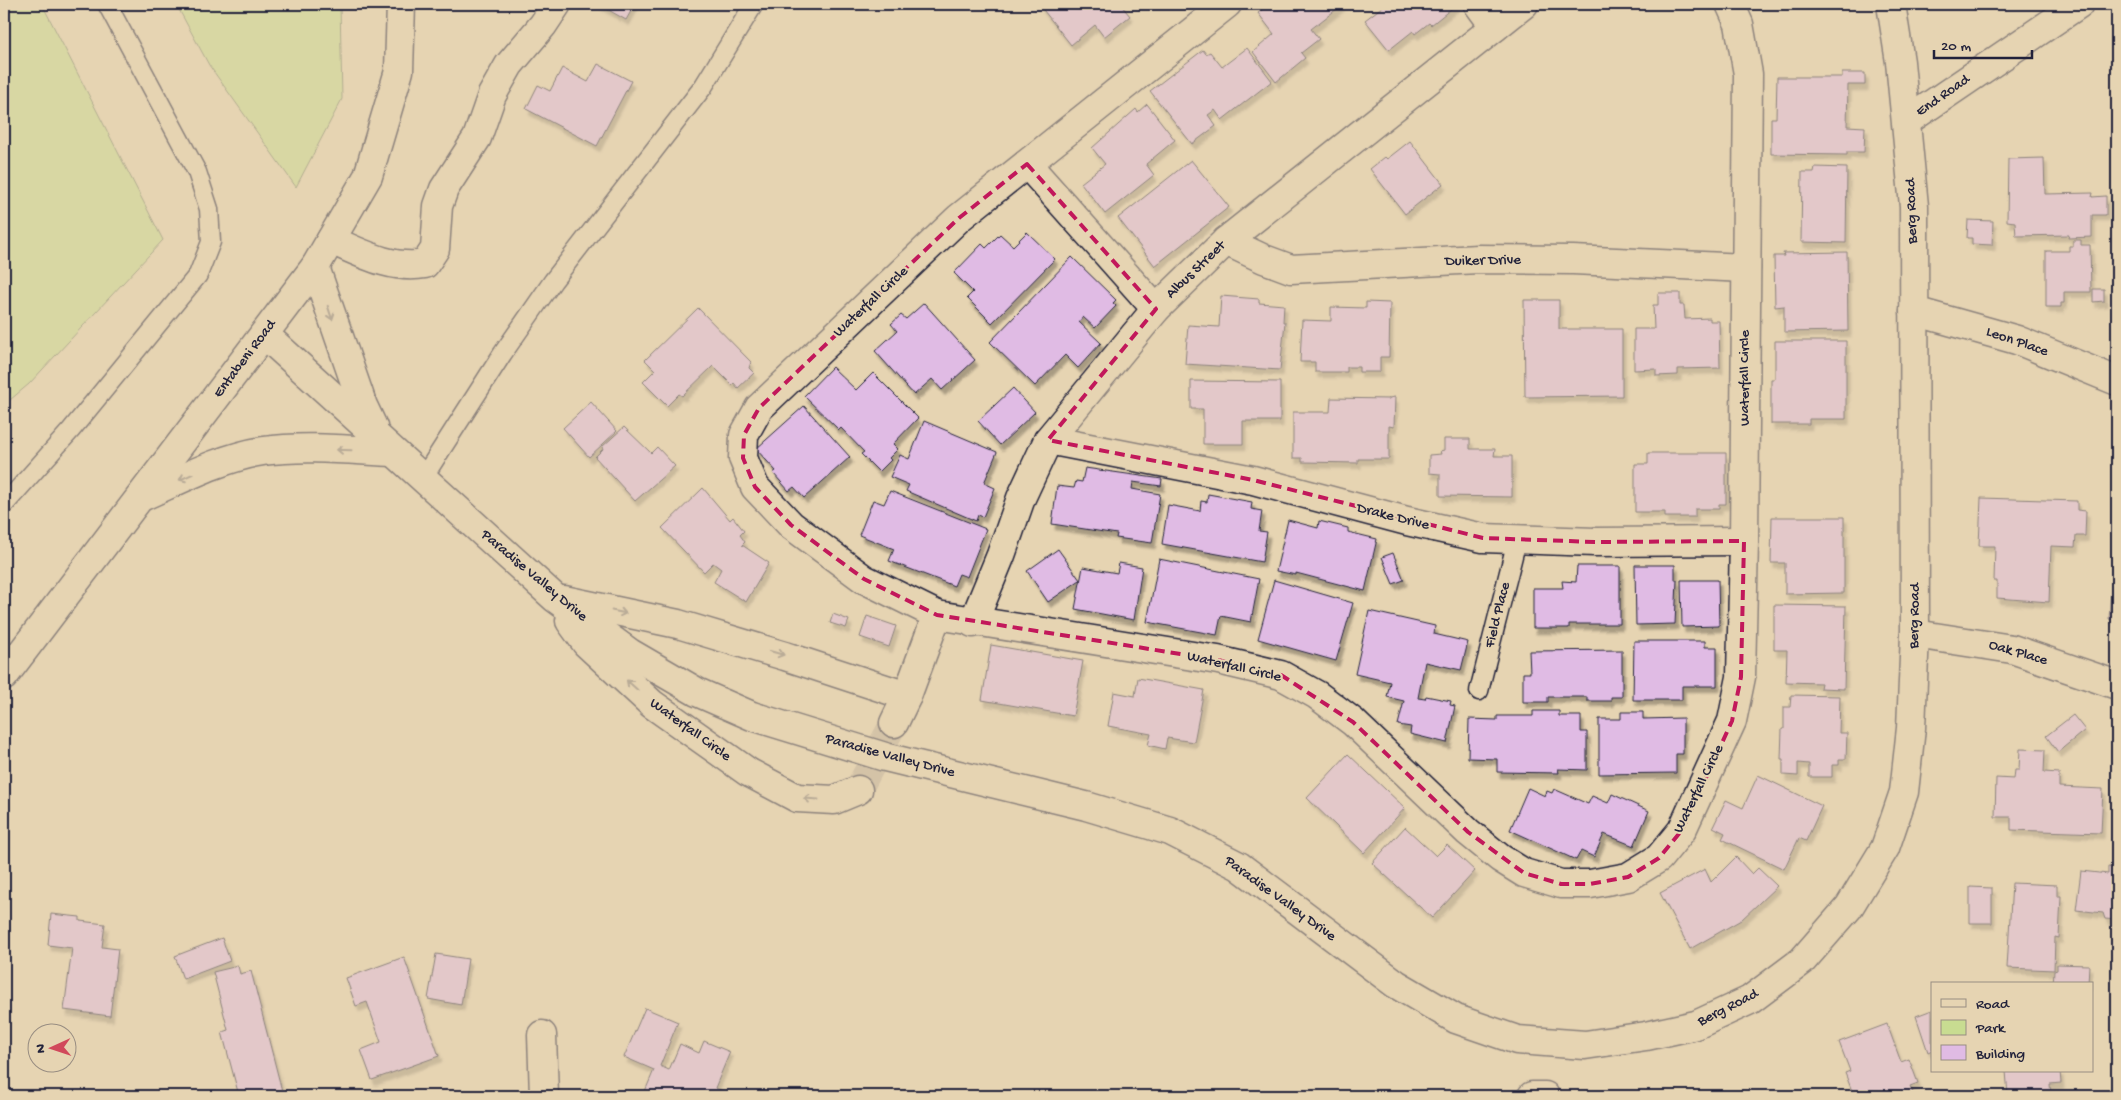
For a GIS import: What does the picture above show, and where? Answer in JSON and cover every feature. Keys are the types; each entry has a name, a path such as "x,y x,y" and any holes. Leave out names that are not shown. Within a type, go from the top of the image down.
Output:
{"street":[{"name":"Entabeni Road","path":"4,675 315,267 331,240 368,176 371,166 399,71 401,4"},
{"path":"331,240 374,259 410,267 424,264 434,249 438,206 444,188 477,138 492,95 510,65 543,25 557,4"},
{"name":"Waterfall Circle","path":"1227,4 959,218 759,408 744,435 743,458 755,486 791,525 864,579 937,616 1218,660 1281,675 1317,695 1353,722 1468,832 1500,858 1524,872 1561,884 1590,884 1628,876 1659,858 1682,830 1711,769 1732,721 1741,677 1748,74 1739,24 1730,4"},
{"path":"1478,4 1495,27"},
{"name":"Albus Street","path":"974,622 1001,555 1021,498 1048,440 1156,309 1226,241 1524,4"},
{"name":"Berg Road","path":"1585,1045 1646,1036 1696,1025 1750,1000 1802,961 1849,908 1885,848 1904,792 1911,728 1915,634 1914,206 1907,121 1891,4"},
{"name":"End Road","path":"1907,121 2079,4"},
{"path":"1028,164 1156,309"},
{"name":"Duiker Drive","path":"1226,241 1264,260 1291,269 1478,259 1573,260 1746,268"},
{"path":"140,498 216,464 263,451 385,444 363,406 315,267"},
{"name":"Leon Place","path":"1914,311 2017,340 2117,381"},
{"name":"Paradise Valley Drive","path":"264,334 555,598 630,653 697,692 752,716 885,757 1086,806 1170,831 1239,866 1396,984 1456,1019 1517,1040 1585,1045"},
{"name":"Drake Drive","path":"1048,440 1253,480 1407,521 1483,538 1595,542 1744,540"},
{"path":"555,598 678,624 786,656 907,696"},
{"name":"Waterfall Circle","path":"555,598 586,643 645,697 748,772 797,798 834,800 858,790"},
{"path":"894,723 907,696 937,616"},
{"name":"Oak Place","path":"1915,634 1971,641 2012,649 2117,685"},
{"path":"542,1035 544,1096"},
{"path":"1532,1096 1545,1096"}],"lane":[{"path":"4,504 71,430 198,275 211,242 209,209 197,172 107,4"},
{"path":"423,478 553,281 702,87 754,4"},
{"name":"Field Place","path":"1479,691 1517,540"}],"highlighted area":[{"path":"1027,164 1156,309 1048,440 1253,480 1483,538 1595,542 1744,541 1741,677 1732,721 1682,830 1659,858 1628,877 1590,884 1561,884 1524,873 1468,832 1353,722 1281,675 1218,660 937,615 864,579 791,525 755,487 743,458 744,435 759,408 959,218"}],"green space":[{"path":"4,4 42,4 163,240 29,384 4,405"},
{"path":"176,4 340,4 342,99 296,187 209,65"}],"building":[{"path":"598,4 635,4 626,20"},
{"path":"1043,4 1122,4 1130,16 1104,37 1095,25 1071,45 1040,6"},
{"path":"1269,4 1342,5 1311,29 1319,39 1301,53 1305,58 1276,82 1253,52 1274,34 1258,13"},
{"path":"1386,4 1456,5 1431,25 1429,23 1415,34 1413,31 1389,50 1365,20"},
{"path":"1247,48 1272,81 1222,120 1215,110 1208,115 1216,126 1192,144 1150,91 1203,50 1206,54 1210,52 1222,67"},
{"path":"598,64 631,81 597,146 526,109 538,85 550,91 562,68 588,82"},
{"path":"1842,73 1865,73 1865,85 1848,85 1847,126 1865,127 1864,152 1847,152 1847,155 1771,154 1771,118 1776,118 1777,77 1842,77"},
{"path":"1147,104 1175,140 1146,164 1154,175 1105,214 1081,183 1105,164 1092,148 1136,109 1138,112"},
{"path":"1410,141 1443,184 1405,214 1370,169 1385,157 1387,159"},
{"path":"2044,158 2045,194 2093,193 2092,197 2106,196 2106,215 2092,215 2092,237 2068,238 2069,235 2016,236 2015,222 2007,221 2008,159"},
{"path":"1191,160 1229,207 1155,266 1118,218"},
{"path":"1815,167 1847,168 1846,243 1801,242 1802,172 1814,172"},
{"path":"1968,220 1993,221 1992,245 1972,244 1972,238 1967,238"},
{"path":"1027,232 1055,259 992,323 967,298 973,292 954,273 982,244 986,248 1000,234 1013,246"},
{"path":"2073,240 2081,240 2081,245 2090,245 2091,292 2064,292 2064,303 2061,303 2061,307 2046,307 2046,251 2069,251 2069,246 2073,246"},
{"path":"1847,252 1848,331 1784,332 1784,306 1775,307 1774,256 1784,256 1783,253"},
{"path":"1072,257 1116,300 1113,303 1116,306 1095,328 1083,317 1079,322 1101,343 1078,368 1065,355 1035,386 990,342"},
{"path":"2093,289 2104,289 2104,301 2093,302"},
{"path":"1658,293 1680,293 1680,305 1684,305 1685,319 1710,318 1710,321 1719,321 1720,368 1678,369 1678,375 1656,376 1656,369 1634,370 1634,329 1654,329 1653,305 1658,305"},
{"path":"1221,296 1259,299 1259,303 1284,305 1283,322 1285,322 1280,370 1185,364 1188,325 1219,327"},
{"path":"1524,300 1559,300 1559,329 1622,329 1622,396 1525,397"},
{"path":"1366,302 1390,303 1389,357 1380,357 1380,372 1359,372 1359,367 1347,367 1347,372 1315,372 1315,362 1300,362 1302,320 1331,321 1331,307 1366,308"},
{"path":"924,303 975,360 942,390 932,379 914,395 875,351 897,331 891,324 901,315 906,319"},
{"path":"698,308 751,362 749,368 754,373 738,388 734,383 732,385 713,366 682,396 679,394 667,406 643,382 655,370 645,360"},
{"path":"1775,341 1846,341 1846,419 1809,419 1809,424 1771,424 1771,379 1775,379"},
{"path":"832,367 856,390 873,373 918,418 893,444 898,449 889,458 891,460 879,472 861,454 864,452 841,428 839,430 804,396"},
{"path":"1191,381 1280,382 1280,421 1243,421 1243,444 1203,444 1203,409 1191,409"},
{"path":"1013,388 1035,412 1000,445 978,421"},
{"path":"1395,397 1394,427 1389,426 1389,459 1358,459 1358,463 1302,462 1302,458 1293,458 1293,412 1330,412 1331,398 1389,399"},
{"path":"591,402 617,431 589,457 563,428"},
{"path":"804,406 850,457 804,498 794,487 789,491 773,473 776,471 756,449"},
{"path":"924,421 997,452 984,483 995,488 983,517 978,515 976,521 906,491 909,485 890,477 900,455 909,459"},
{"path":"624,427 651,453 657,447 675,466 635,501 595,457 603,449 602,447"},
{"path":"1444,439 1470,439 1470,449 1495,449 1494,456 1512,456 1512,497 1440,496 1440,474 1429,473 1429,455 1441,454 1440,451 1444,450"},
{"path":"1648,453 1726,453 1726,504 1719,504 1719,509 1695,509 1695,517 1665,517 1665,512 1635,512 1635,464 1648,464"},
{"path":"1085,468 1162,479 1161,486 1133,482 1132,489 1160,494 1152,543 1116,538 1117,534 1052,524 1057,486 1074,488 1076,481 1082,482"},
{"path":"703,488 730,520 733,517 744,531 740,535 745,542 742,545 769,563 746,602 714,582 721,569 713,563 704,572 662,528"},
{"path":"890,491 986,529 967,577 959,574 954,586 889,561 894,549 859,535 873,500 884,504"},
{"path":"1208,494 1252,502 1251,509 1262,511 1259,531 1267,532 1262,562 1162,544 1168,505 1200,511 1201,501 1207,502"},
{"path":"1981,498 2077,501 2077,510 2086,511 2085,536 2076,536 2075,547 2051,546 2049,602 1997,598 1997,581 1994,581 1995,546 1979,546"},
{"path":"1772,517 1844,517 1844,593 1785,594 1785,563 1771,563"},
{"path":"1288,520 1318,528 1319,521 1348,528 1348,532 1377,539 1365,591 1296,573 1296,575 1276,571"},
{"path":"2115,535 2117,536 2117,620 2109,619"},
{"path":"1058,549 1080,580 1048,602 1027,571"},
{"path":"1393,553 1404,580 1393,584 1382,557"},
{"path":"1159,559 1259,579 1251,622 1221,616 1217,635 1147,622"},
{"path":"1119,563 1142,567 1134,620 1075,609 1083,567 1117,573"},
{"path":"1635,565 1675,565 1675,580 1677,580 1675,624 1636,625"},
{"path":"1577,566 1620,566 1620,624 1569,624 1569,628 1533,628 1533,588 1563,588 1562,581 1576,582"},
{"path":"1274,580 1353,603 1336,661 1258,639"},
{"path":"1681,580 1718,580 1719,626 1682,627"},
{"path":"1774,605 1846,606 1844,689 1820,688 1821,683 1786,682 1787,650 1774,650"},
{"path":"1369,611 1435,626 1434,634 1468,642 1461,670 1425,662 1418,698 1425,699 1426,696 1451,701 1450,705 1455,706 1447,743 1410,734 1411,727 1398,725 1404,701 1387,697 1390,682 1355,674"},
{"path":"833,614 849,620 846,628 830,623"},
{"path":"867,616 896,626 889,647 860,637"},
{"path":"1634,641 1705,641 1705,647 1717,647 1717,686 1682,686 1682,700 1633,700"},
{"path":"991,645 1083,661 1073,716 982,700"},
{"path":"1622,650 1622,697 1611,697 1611,701 1587,701 1587,697 1548,697 1548,702 1523,702 1523,673 1530,673 1529,651"},
{"path":"1138,678 1204,690 1194,742 1167,738 1165,749 1148,745 1151,734 1108,726 1114,692 1135,696"},
{"path":"1791,695 1840,696 1839,733 1847,733 1846,759 1839,759 1839,765 1832,765 1832,777 1809,777 1809,764 1798,763 1798,776 1783,775 1783,759 1781,759 1784,707 1790,707"},
{"path":"1533,711 1559,711 1559,716 1581,716 1581,732 1587,732 1587,770 1558,769 1559,773 1497,772 1497,759 1468,758 1469,719 1497,720 1497,716 1533,716"},
{"path":"1621,712 1643,712 1643,719 1683,718 1683,754 1676,754 1676,773 1599,774 1599,719 1621,719"},
{"path":"2073,715 2085,730 2058,752 2046,736"},
{"path":"2020,749 2045,750 2044,772 2059,773 2059,787 2103,789 2101,833 2011,830 2011,817 1995,817 1996,778 2014,779 2015,770 2019,770"},
{"path":"1348,754 1405,808 1364,853 1307,798"},
{"path":"1758,775 1822,806 1806,841 1799,838 1784,869 1722,839 1725,833 1713,827 1726,800 1743,808"},
{"path":"1528,788 1545,796 1547,791 1552,793 1554,789 1588,804 1592,796 1608,803 1612,794 1649,811 1634,846 1604,834 1594,857 1581,851 1576,860 1510,830"},
{"path":"1405,827 1436,856 1447,845 1475,871 1432,918 1372,863"},
{"path":"1736,857 1752,874 1758,868 1777,886 1741,920 1690,949 1660,893 1705,869 1711,882"},
{"path":"2108,867 2117,868 2117,920 2105,919 2103,913 2076,910 2081,871 2108,874"},
{"path":"2012,883 2057,885 2057,896 2061,896 2059,938 2055,937 2054,970 2007,968"},
{"path":"1970,887 1992,888 1992,923 1970,923"},
{"path":"51,914 80,917 80,921 105,924 102,947 118,949 110,1016 64,1010 72,948 48,945"},
{"path":"222,938 230,961 183,979 175,956"},
{"path":"436,954 468,959 461,1005 428,999"},
{"path":"404,957 439,1056 372,1080 361,1050 381,1042 367,1002 356,1006 346,978"},
{"path":"2057,964 2089,965 2088,982 2053,982 2054,971 2057,970"},
{"path":"238,966 240,974 251,971 282,1091 260,1096 239,1096 222,1032 228,1030 213,972"},
{"path":"645,1008 678,1022 660,1066 669,1070 680,1044 699,1053 704,1041 730,1052 715,1088 723,1091 721,1096 643,1096 654,1070 624,1057"},
{"path":"1931,1010 1931,1050 1928,1052 1916,1016"},
{"path":"1887,1024 1901,1062 1909,1059 1918,1083 1910,1086 1914,1096 1854,1096 1845,1073 1850,1071 1839,1042"},
{"path":"2006,1072 2060,1072 2061,1083 2050,1084 2051,1096 2008,1096"}],"tunnel":[{"path":"858,790 894,723"}]}
